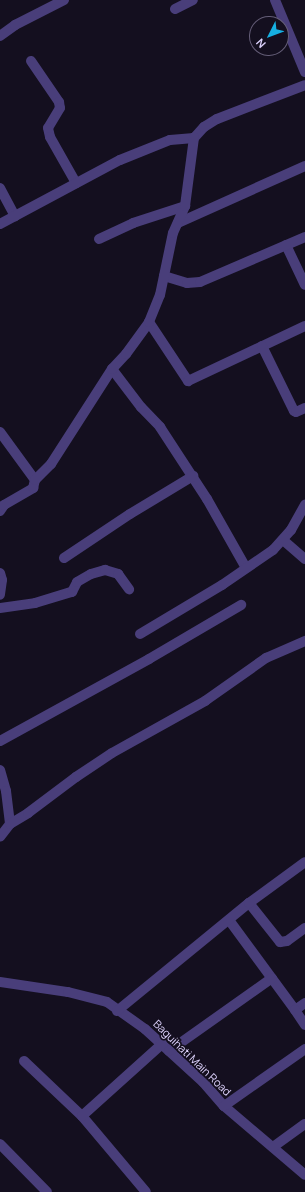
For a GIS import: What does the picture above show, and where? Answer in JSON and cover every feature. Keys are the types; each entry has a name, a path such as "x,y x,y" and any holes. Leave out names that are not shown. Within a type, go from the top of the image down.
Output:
{"street":[{"path":"0,36 14,25 64,0"},
{"path":"175,9 193,0"},
{"path":"275,0 305,72"},
{"path":"31,61 59,102 60,108 48,128 50,137 76,184"},
{"path":"0,511 10,501 33,488 35,480 51,464 112,369 126,354 149,322 160,295 173,233 185,206 194,138 204,127 217,119 305,85"},
{"path":"0,224 120,160 170,140 194,138"},
{"path":"178,223 305,166"},
{"path":"0,188 15,216"},
{"path":"99,239 133,223 185,206"},
{"path":"164,276 187,284 200,282 305,237"},
{"path":"286,245 305,285"},
{"path":"149,322 188,381 305,326"},
{"path":"262,346 294,411 296,412 305,408"},
{"path":"112,369 141,407 160,427 192,476 246,568"},
{"path":"0,432 35,480"},
{"path":"64,558 130,514 192,476"},
{"path":"140,634 273,550 283,540 305,505"},
{"path":"283,540 305,559"},
{"path":"0,608 35,603 72,592 77,582 91,574 105,570 118,574 129,589"},
{"path":"0,573 2,580 0,595"},
{"path":"0,741 149,659 240,605"},
{"path":"0,837 10,824 28,813 106,757 205,701 266,658 305,642"},
{"path":"0,770 6,791 10,824"},
{"path":"116,1011 249,903 305,862"},
{"path":"249,903 280,942 287,941 305,928"},
{"path":"229,920 305,1024"},
{"path":"82,1116 166,1048 272,978"},
{"name":"Baguihati Main Road","path":"0,982 82,994 107,1002 116,1011 145,1029 224,1106 305,1175"},
{"path":"295,1010 305,1002"},
{"path":"224,1106 305,1049"},
{"path":"24,1061 82,1116 146,1192"},
{"path":"273,1147 305,1124"},
{"path":"2,1149 47,1192"}]}
